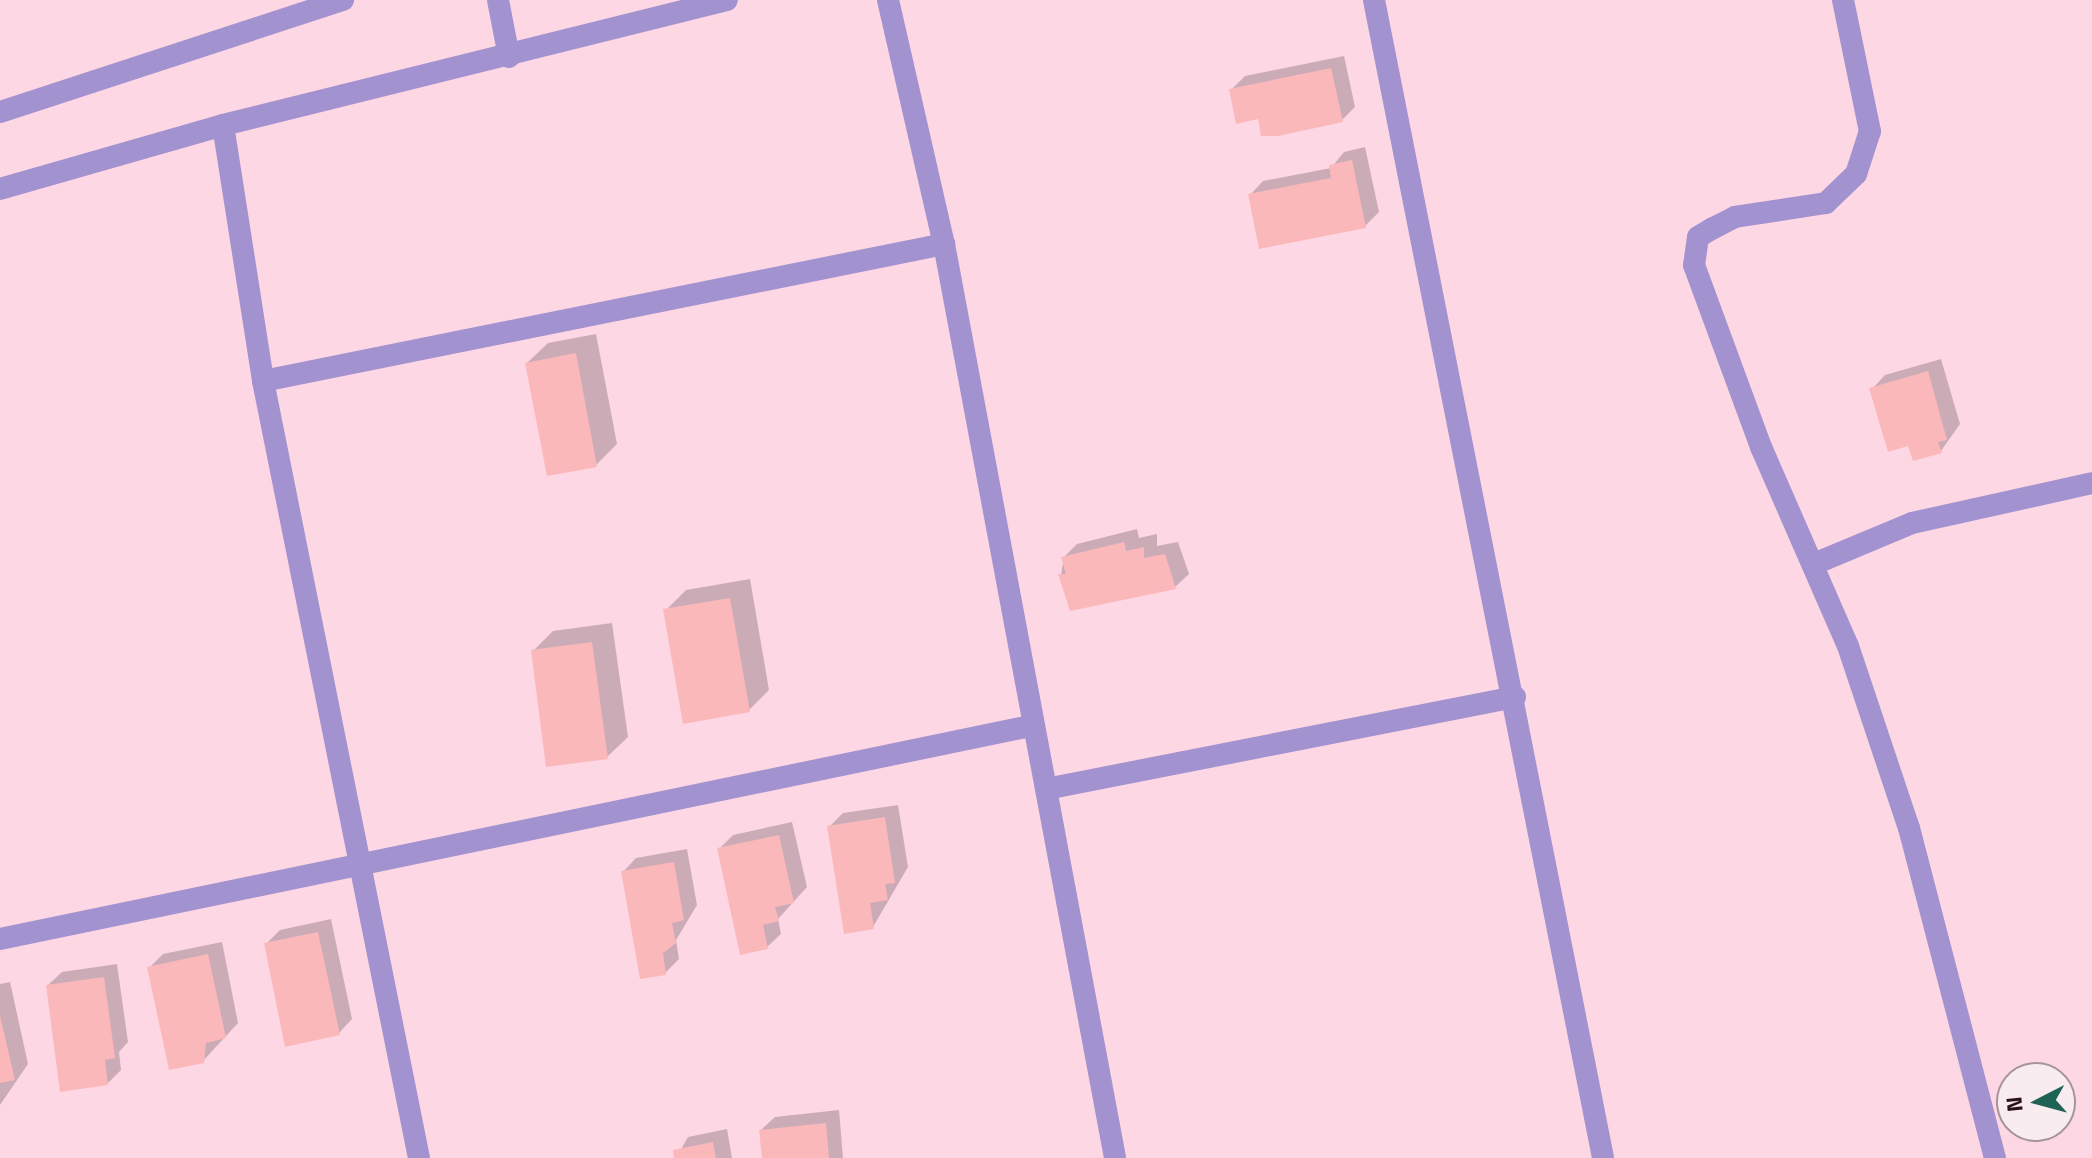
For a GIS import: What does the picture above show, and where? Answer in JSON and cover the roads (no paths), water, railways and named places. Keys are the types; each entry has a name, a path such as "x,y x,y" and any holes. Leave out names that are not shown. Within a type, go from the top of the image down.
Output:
{"street":[{"path":"0,112 314,2 343,0"},
{"path":"498,0 509,57"},
{"path":"0,189 223,125 509,57 727,0"},
{"path":"888,0 944,244 1030,726 1046,789 1115,1158"},
{"path":"1374,0 1515,697 1603,1158"},
{"path":"1843,0 1870,131 1856,174 1826,203 1735,217 1698,237 1692,250 1699,288 1814,564 1909,828 1995,1158"},
{"path":"223,125 263,381 419,1158"},
{"path":"263,381 944,244"},
{"path":"1814,564 1912,523 2092,483"},
{"path":"1046,789 1515,697"},
{"path":"0,939 1030,726"}]}
